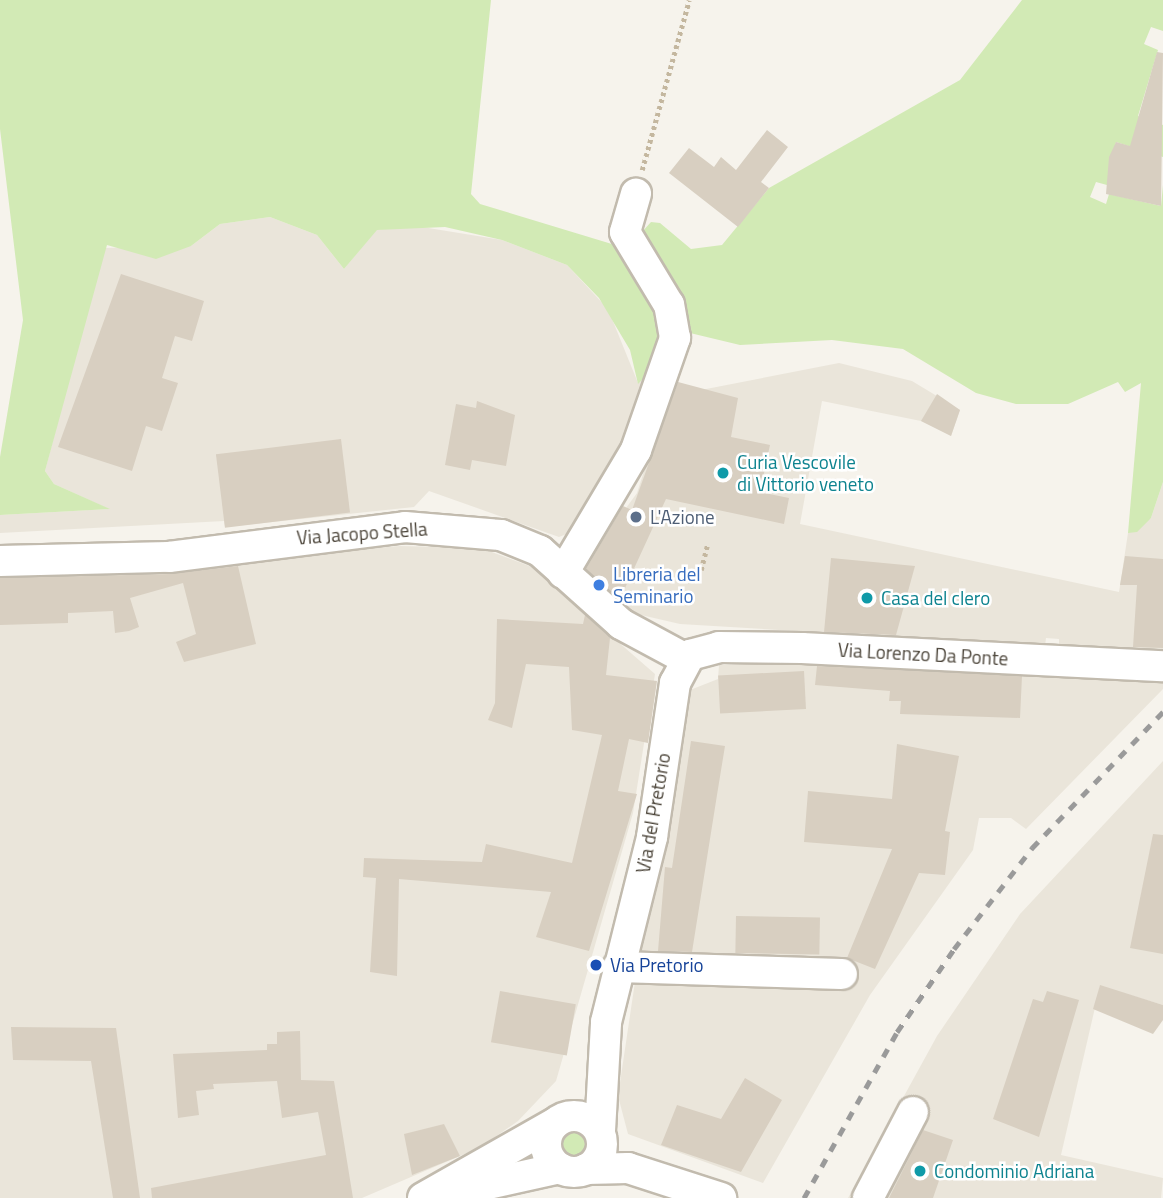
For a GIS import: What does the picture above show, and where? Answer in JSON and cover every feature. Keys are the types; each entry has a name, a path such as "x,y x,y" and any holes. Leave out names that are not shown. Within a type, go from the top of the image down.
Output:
{"street":[{"path":"564,573 636,450 675,338 670,305 625,232 636,194"},
{"name":"Via Jacopo Stella","path":"0,561 169,557 405,527 501,535 540,551 621,624 686,659"},
{"name":"Via Lorenzo Da Ponte","path":"686,659 719,646 1163,666"},
{"name":"Via del Pretorio","path":"600,1131 606,1022 652,837 673,695 686,659"},
{"path":"618,967 842,974"},
{"name":"Via del Pretorio","path":"558,1121 606,1022"},
{"path":"868,1198 913,1112"},
{"path":"422,1198 558,1121 579,1116 600,1131 602,1149 573,1169"},
{"path":"558,1121 546,1147 573,1169"},
{"path":"430,1198 573,1169 628,1168 721,1198"}],"path":[{"path":"644,166 689,0"},
{"path":"701,570 707,546"}],"shaded area":[{"path":"270,217 317,235 344,269 376,230 410,225 502,240 567,265 608,309 638,383 654,367 582,528 559,537 429,491 414,507 225,527 224,521 0,533 0,515 109,509 54,484 45,471 103,248 191,246 220,224"},
{"path":"839,363 912,381 960,410 951,436 921,421 822,401 800,524 1119,592 1128,533 1151,518 1163,482 1163,653 1059,646 1059,639 1046,638 1045,646 680,624 628,612 578,574 637,493 673,381 701,390"},
{"path":"400,546 481,548 532,567 655,674 633,813 556,1081 518,1121 481,1147 362,1198 0,1198 0,575 46,576 47,566 106,566 108,576 156,565"},
{"path":"803,662 1163,678 1163,689 1026,829 1011,818 979,818 973,850 870,995 763,1183 628,1134 618,1096 657,834 685,692 718,679 719,665"},
{"path":"1163,761 1163,1005 1100,986 1061,1155 1163,1178 1161,1198 848,1198 937,1036 1020,914"}],"green space":[{"path":"0,0 491,0 471,194 480,204 625,248 652,291 659,322 654,367 638,384 630,350 599,298 567,265 502,240 445,227 377,230 344,269 317,235 270,217 220,224 191,246 156,259 107,245 45,471 54,484 110,509 0,515 0,457 23,320 0,129"},
{"path":"1022,0 1163,0 1163,31 1151,27 1144,44 1158,50 1138,116 1163,125 1163,157 1116,142 1107,185 1096,182 1090,197 1106,204 1109,194 1161,206 1163,185 1163,482 1151,518 1137,532 1128,533 1141,383 1125,392 1118,382 1068,404 1016,404 976,393 903,349 832,340 740,345 690,333 641,233 651,222 660,223 691,249 722,245 769,188 960,80"},
{"path":"574,1129 580,1130 588,1138 588,1150 580,1158 574,1159 568,1158 560,1150 559,1144 560,1138 568,1130"}],"building":[{"path":"1157,52 1163,53 1161,206 1106,194 1109,157 1116,142 1130,146"},
{"path":"767,130 788,147 761,182 769,188 738,227 669,173 689,148 714,167 721,157 736,170"},
{"path":"121,274 204,301 192,341 175,336 162,378 178,383 162,431 146,426 132,471 58,447"},
{"path":"678,382 738,398 731,437 770,445 760,492 789,498 784,524 666,499 620,599 586,569 623,506 632,510"},
{"path":"937,394 960,410 951,436 921,421"},
{"path":"477,401 515,415 506,466 472,460 470,470 445,465 456,404 476,408"},
{"path":"341,439 350,512 225,528 216,454"},
{"path":"1125,556 1163,559 1163,648 1133,647 1137,585 1120,585"},
{"name":"Casa del clero","path":"831,558 915,566 896,635 824,632"},
{"path":"238,566 256,644 184,662 176,642 196,634 183,583 130,598 139,627 129,631 115,633 113,611 68,613 68,623 0,625 0,578 170,574"},
{"path":"585,615 610,638 606,675 657,681 648,743 629,739 618,791 637,794 589,951 536,937 551,892 399,879 397,976 370,972 376,878 363,877 364,858 482,862 486,844 572,863 602,735 572,730 569,667 526,664 512,728 488,720 495,703 497,619 583,624"},
{"path":"817,666 1022,676 1020,718 900,714 901,701 889,701 890,691 815,685"},
{"path":"804,671 806,709 720,713 718,676"},
{"path":"691,741 725,746 692,952 658,951 665,867 672,868"},
{"path":"897,744 959,756 945,831 950,832 945,875 919,873 875,969 847,958 892,849 804,842 808,791 892,799"},
{"path":"1153,834 1163,835 1163,954 1130,948"},
{"path":"736,916 820,917 819,954 735,953"},
{"path":"1100,985 1163,1005 1163,1020 1153,1034 1093,1009"},
{"path":"500,991 576,1004 567,1056 491,1042"},
{"path":"1047,991 1079,1000 1039,1137 993,1119 1033,999 1043,1002"},
{"path":"11,1027 116,1028 140,1198 113,1198 91,1061 13,1060"},
{"path":"300,1031 301,1080 334,1081 353,1198 152,1198 151,1188 326,1155 318,1112 282,1118 277,1081 213,1084 214,1089 196,1091 199,1115 178,1118 173,1054 267,1050 267,1044 277,1044 277,1032"},
{"path":"745,1078 782,1100 741,1172 661,1145 677,1105 721,1119"},
{"path":"444,1124 460,1156 412,1175 404,1134"},
{"name":"Condominio Adriana","path":"923,1130 953,1140 933,1198 889,1198"}],"railway":[{"path":"804,1198 897,1032 954,949 1032,848 1163,712"}],"place":[{"name":"Curia Vescovile di Vittorio veneto","path":"723,473"},
{"name":"L'Azione","path":"636,517"},
{"name":"Libreria del Seminario","path":"599,585"},
{"name":"Casa del clero","path":"867,598"},
{"name":"Via Pretorio","path":"596,965"},
{"name":"Condominio Adriana","path":"920,1171"}]}
